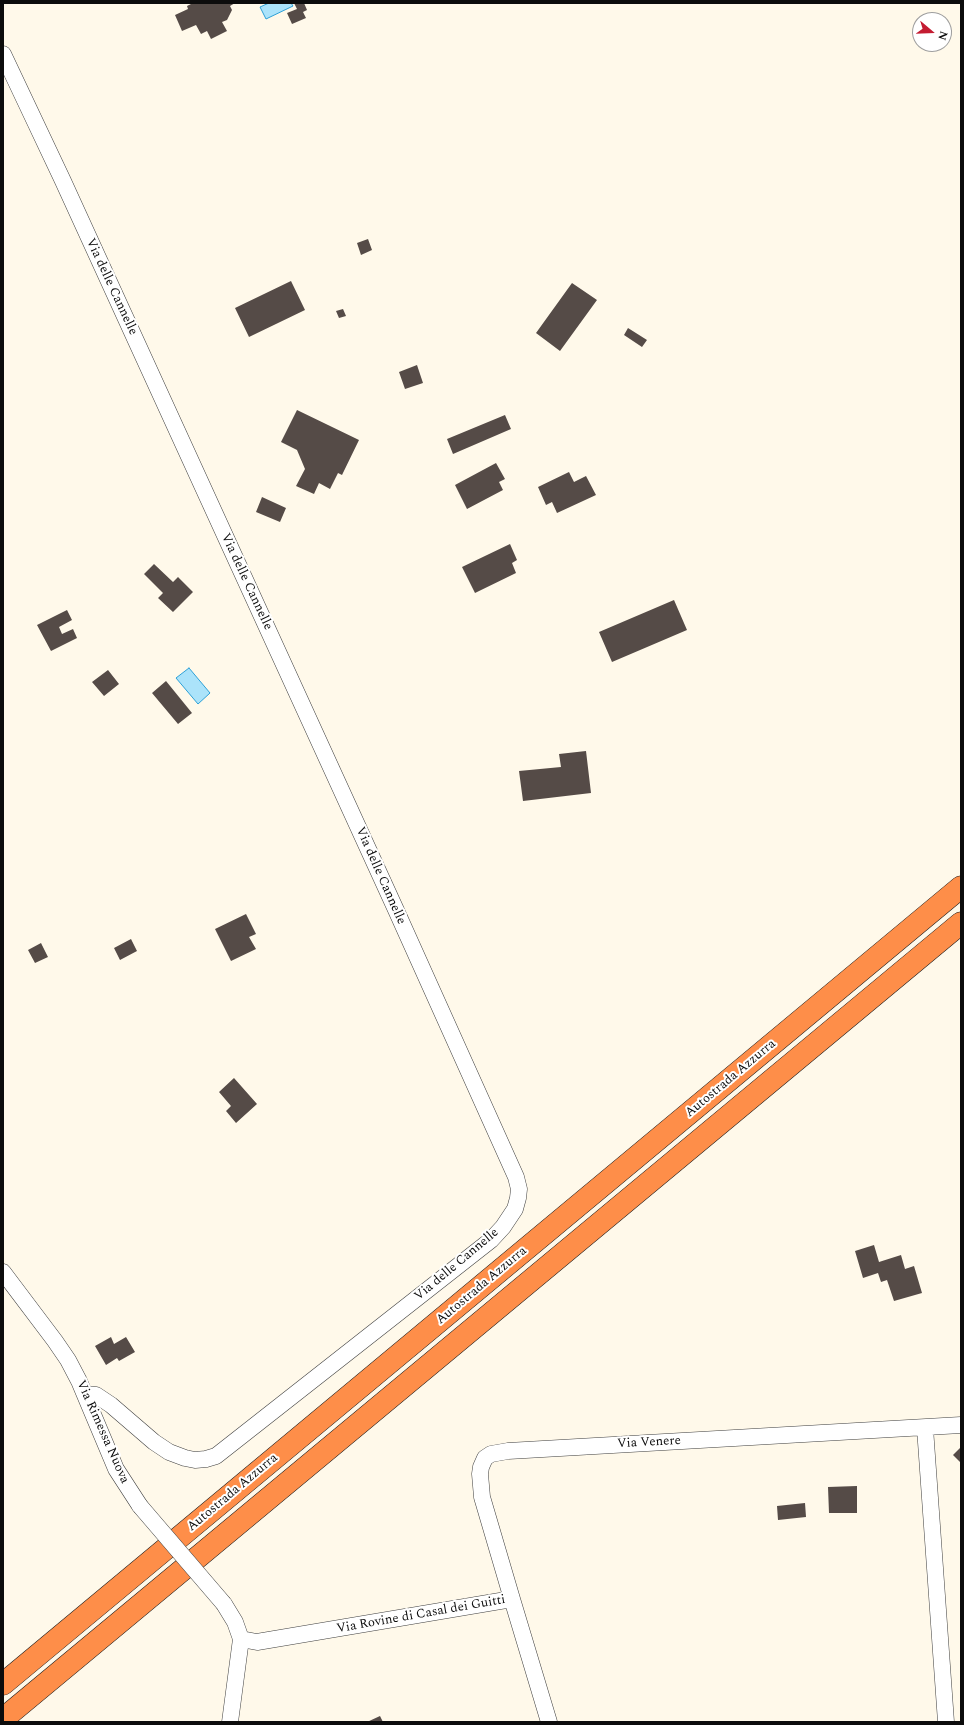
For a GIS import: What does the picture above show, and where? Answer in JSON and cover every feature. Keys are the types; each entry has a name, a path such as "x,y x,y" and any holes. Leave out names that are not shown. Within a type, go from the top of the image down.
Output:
{"highway":[{"name":"Autostrada Azzurra","path":"3,1684 961,887"},
{"name":"Autostrada Azzurra","path":"3,1719 961,923"}],"street":[{"name":"Via delle Cannelle","path":"3,54 66,188 396,910 516,1177 519,1188 518,1198 514,1209 503,1227 491,1240 216,1456 195,1460 169,1452 154,1442 106,1401 96,1395 85,1394"},
{"name":"Via Rimessa Nuova","path":"3,1272 62,1350 85,1394 116,1469 140,1506 224,1604 235,1622 241,1639"},
{"name":"Via Venere","path":"512,1599 482,1497 480,1470 483,1461 491,1454 508,1450 961,1425"},
{"path":"925,1428 946,1722"},
{"name":"Via Rovine di Casal dei Guitti","path":"241,1639 258,1642 512,1599 549,1722"},
{"path":"230,1722 241,1639"}],"water":[{"path":"269,3 291,3 293,6 266,19 260,7"},
{"path":"189,668 210,693 198,704 176,678"}],"building":[{"path":"193,3 235,3 230,6 232,10 227,20 222,22 227,31 211,39 207,31 201,34 196,25 182,31 175,15 188,9 187,6"},
{"path":"294,3 304,3 307,10 303,12 306,18 292,24 287,13 297,9"},
{"path":"368,239 372,250 361,255 357,243"},
{"path":"291,281 305,310 249,337 235,308"},
{"path":"572,283 597,300 560,351 536,333"},
{"path":"343,309 346,316 339,318 336,311"},
{"path":"628,328 647,340 642,347 624,335"},
{"path":"417,365 423,383 405,389 399,372"},
{"path":"297,410 359,440 342,475 338,473 330,489 319,483 314,494 296,486 305,469 297,450 281,442"},
{"path":"505,415 511,429 453,454 447,439"},
{"path":"496,463 505,479 499,482 503,490 467,509 455,485"},
{"path":"569,472 574,482 586,476 596,495 557,513 552,502 546,505 538,487"},
{"path":"262,497 286,508 280,522 256,512"},
{"path":"510,544 517,560 512,563 516,573 475,593 462,567"},
{"path":"154,564 173,582 178,577 193,592 173,612 158,598 163,593 144,574"},
{"path":"674,600 687,630 612,662 599,632"},
{"path":"67,610 72,620 59,627 62,634 73,629 77,638 51,651 37,625"},
{"path":"108,670 119,684 104,696 92,682"},
{"path":"166,681 192,713 178,724 152,693"},
{"path":"586,751 591,793 523,801 519,771 561,767 559,754"},
{"path":"246,914 256,934 249,937 256,949 231,961 215,929"},
{"path":"131,939 137,951 120,960 114,948"},
{"path":"41,943 48,957 35,963 28,950"},
{"path":"234,1078 257,1104 236,1123 226,1111 231,1106 219,1092"},
{"path":"874,1245 879,1262 901,1255 905,1269 914,1266 922,1293 894,1301 887,1280 881,1282 878,1273 863,1278 855,1251"},
{"path":"111,1337 114,1344 126,1337 135,1352 119,1361 117,1358 106,1365 95,1346"},
{"path":"961,1447 961,1463 953,1455"},
{"path":"857,1486 857,1513 829,1513 828,1487"},
{"path":"805,1503 806,1517 778,1520 777,1506"},
{"path":"380,1716 383,1722 367,1722"}]}
